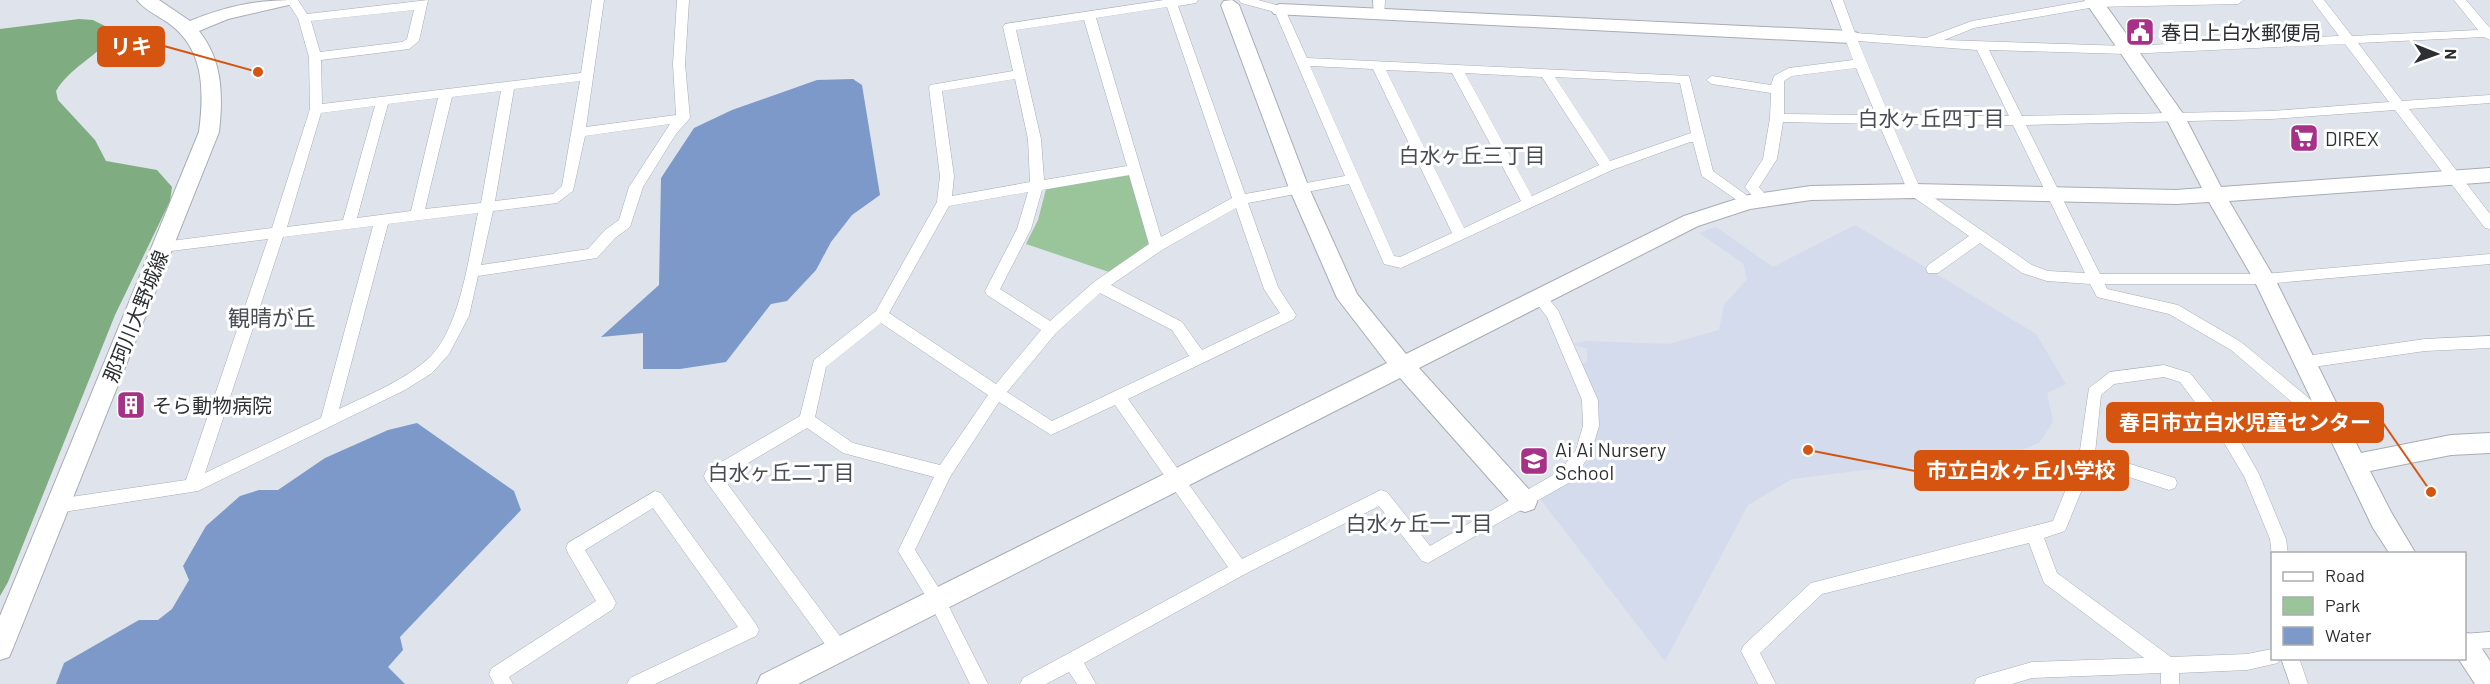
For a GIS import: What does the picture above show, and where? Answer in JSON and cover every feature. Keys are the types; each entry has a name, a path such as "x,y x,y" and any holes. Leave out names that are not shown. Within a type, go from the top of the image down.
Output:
{"street":[{"name":"那珂川大野城線","path":"0,648 203,146 212,107 211,74 201,48 188,29 146,0"},
{"path":"188,29 223,14 290,0 304,18 315,57 316,109 192,486"},
{"path":"163,247 557,198 568,188 579,132 598,0"},
{"path":"472,272 592,254 610,234 625,223 636,187 670,131 683,118 679,64 683,0"},
{"path":"1051,329 992,291 1019,240 1036,187 1037,161 1009,27 1191,0"},
{"path":"1837,0 1860,63 1914,191 2027,269 2047,276 2095,279 2264,279 2490,259"},
{"path":"1923,43 1972,25 2094,1 2238,0"},
{"path":"2318,0 2490,224"},
{"path":"2460,0 2489,34"},
{"path":"2094,1 2177,120 2216,196 2264,279 2382,520 2403,552"},
{"path":"304,18 421,2 413,41 405,46 315,57"},
{"path":"881,315 1051,429 1289,315 1271,289 1170,2"},
{"path":"1525,502 1402,365 1348,298 1299,188 1238,3 1280,10 1379,8 1923,43 2126,50 2489,34"},
{"path":"1280,10 1389,260 1401,262 1607,167 1689,137 1698,140"},
{"path":"1089,16 1157,246"},
{"path":"1982,46 2102,293 2174,309 2236,346 2312,410 2330,412"},
{"path":"1302,63 1685,79 1707,173 1755,200"},
{"path":"1755,200 1752,188 1770,159 1777,118 1778,79 1789,72 1860,63"},
{"path":"1378,66 1460,235"},
{"path":"1456,69 1529,203"},
{"path":"1546,73 1607,167"},
{"path":"839,649 712,476 807,420 819,364 881,315 944,202 946,176 935,88 1020,74"},
{"path":"316,109 587,76"},
{"path":"1712,80 1777,90"},
{"path":"57,506 192,486 328,422 403,383 436,360 462,316 487,205 508,85"},
{"path":"417,214 446,93"},
{"path":"1777,118 2177,120 2490,99"},
{"path":"349,223 383,101"},
{"path":"579,132 683,118"},
{"path":"944,202 1135,169"},
{"path":"771,684 1691,220 1755,200 1833,192 1914,191 2216,196 2490,175"},
{"path":"979,684 937,600 906,550 944,473 998,392 1051,329 1099,286 1157,246 1240,200 1353,179"},
{"path":"328,422 382,219"},
{"path":"1933,269 1980,236"},
{"path":"1099,286 1177,326 1199,358"},
{"path":"1029,684 1239,569 1381,497 1428,556 1525,502 1566,476 1583,453 1591,426 1590,400 1553,314 1538,296"},
{"path":"2306,362 2425,345 2490,342"},
{"path":"1767,684 1750,651 1817,588 2059,526 2087,458 2094,393 2110,378 2164,371 2185,377 2224,428 2251,474 2278,539 2280,552"},
{"path":"1118,397 1239,569"},
{"path":"807,420 849,448 944,473"},
{"path":"2355,464 2451,445 2490,443"},
{"path":"2087,458 2169,483"},
{"path":"504,684 498,674 607,603 574,548 655,498 750,630 636,684"},
{"path":"2034,534 2050,578 2170,675"},
{"path":"2466,643 2490,640"},
{"path":"2466,646 2490,684"},
{"path":"1983,684 2032,670 2170,675 2271,657"},
{"path":"2291,660 2299,684"},
{"path":"1072,662 1087,684"}],"shaded area":[{"path":"1855,225 2036,334 2066,384 2047,393 2053,422 2039,443 1983,465 1865,470 1792,479 1748,505 1665,661 1541,500 1574,478 1592,457 1598,425 1582,365 1587,361 1587,349 1573,344 1586,341 1669,344 1719,330 1724,305 1747,279 1743,263 1699,233 1716,227 1773,267"}],"green space":[{"path":"79,19 93,20 113,30 114,36 62,83 56,91 58,100 95,140 106,161 157,170 172,187 170,201 115,315 8,582 0,596 0,29"},
{"path":"1130,175 1149,245 1109,272 1026,244 1038,220 1046,189"}],"water":[{"path":"853,79 862,85 880,195 852,215 831,242 816,270 787,301 771,304 726,362 680,369 643,369 643,333 601,337 659,285 661,178 694,128 732,110 817,80"},
{"path":"417,423 514,491 521,510 400,637 403,650 388,667 405,684 56,684 64,663 139,620 158,620 172,609 189,580 183,566 206,526 240,496 259,490 278,490 325,458 388,430"}],"place":[{"name":"春日上白水郵便局","path":"2140,32"},
{"name":"リキ","path":"258,72"},
{"name":"DIREX","path":"2304,138"},
{"name":"そら動物病院","path":"131,405"},
{"name":"市立白水ヶ丘小学校","path":"1808,450"},
{"name":"Ai Ai Nursery School","path":"1534,461"},
{"name":"春日市立白水児童センター","path":"2431,492"}],"district":[{"name":"白水ヶ丘四丁目","path":"1931,117"},
{"name":"白水ヶ丘三丁目","path":"1472,154"},
{"name":"観晴が丘","path":"272,317"},
{"name":"白水ヶ丘二丁目","path":"781,471"},
{"name":"白水ヶ丘一丁目","path":"1419,522"}]}
